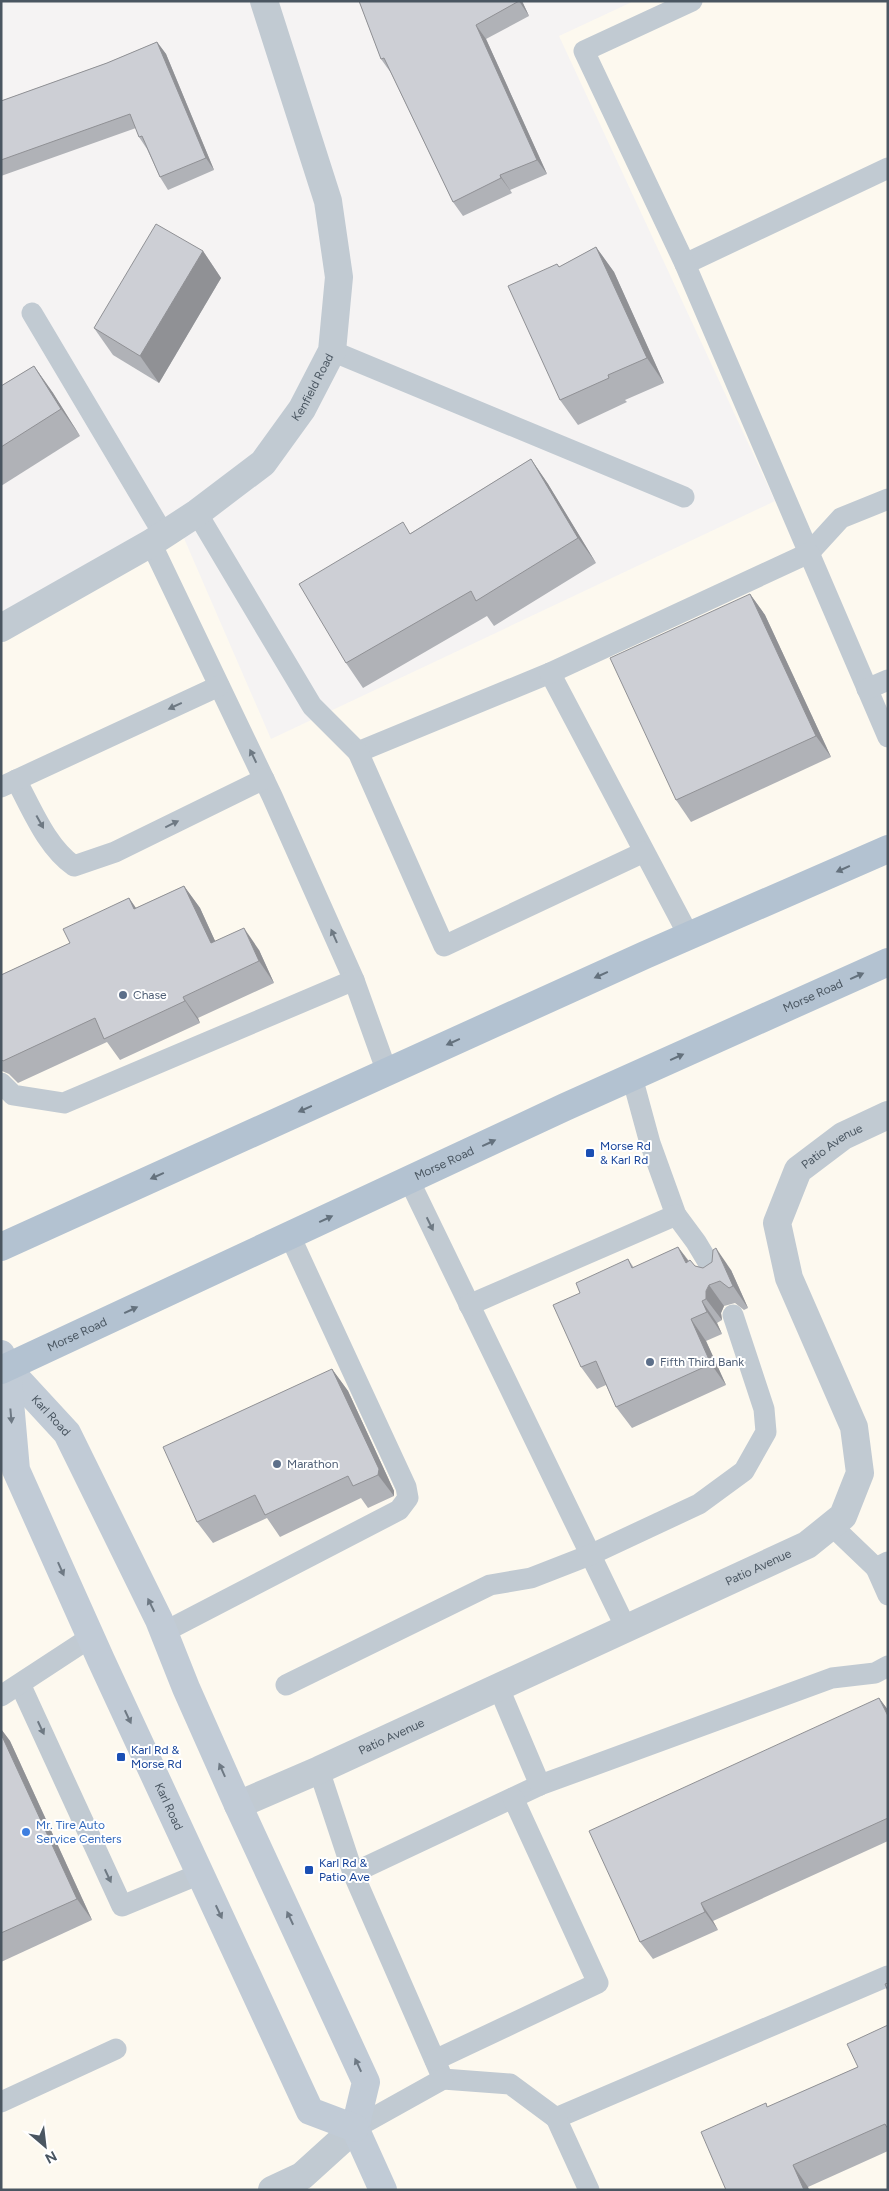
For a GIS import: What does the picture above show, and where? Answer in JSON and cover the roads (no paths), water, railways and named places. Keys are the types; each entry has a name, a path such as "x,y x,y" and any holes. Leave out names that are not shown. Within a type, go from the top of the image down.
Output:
{"main road":[{"path":"1,1247 689,936 888,849"},
{"name":"Morse Road","path":"3,1364 290,1236 632,1077 888,962"},
{"name":"Karl Road","path":"3,1364 67,1433 164,1632 238,1805 366,2082 355,2128 310,2111 202,1873 91,1636 16,1470 3,1364"},
{"path":"355,2128 383,2190"}],"street":[{"name":"Kenfield Road","path":"1,628 158,539 197,513 263,463 302,409 332,351 339,277 328,201 264,1"},
{"name":"Patio Avenue","path":"238,1805 319,1770 807,1545 843,1516 860,1473 854,1427 789,1278 777,1223 798,1170 843,1136 888,1115"},
{"path":"272,2190 302,2176 355,2128"}],"lane":[{"path":"692,1 584,51 685,264 888,737"},
{"path":"685,264 888,168"},
{"path":"32,313 158,539 219,686 264,778 354,980 386,1072"},
{"path":"332,351 684,497"},
{"path":"358,752 550,673 809,553 841,518 888,499"},
{"path":"197,513 312,706 358,752 444,946 644,852"},
{"path":"550,673 689,936"},
{"path":"867,689 888,680"},
{"path":"219,686 9,783 64,859 74,866 115,852 264,778"},
{"path":"1,1083 13,1095 64,1103 354,980"},
{"path":"632,1077 650,1143 676,1215 696,1242 717,1277"},
{"path":"409,1180 626,1628"},
{"path":"469,1305 676,1215"},
{"path":"164,1632 399,1510 408,1498 406,1488 290,1236"},
{"path":"286,1685 490,1585 531,1578 590,1555 699,1504 744,1470 766,1432 764,1409 733,1315"},
{"path":"831,1525 882,1565 888,1596"},
{"path":"1,1696 91,1636"},
{"path":"354,1873 540,1785 832,1678 875,1673 888,1666"},
{"path":"20,1684 122,1906 202,1873"},
{"path":"498,1686 540,1785"},
{"path":"319,1770 354,1873 439,2069"},
{"path":"355,2128 439,2069 598,1983 513,1798"},
{"path":"556,2118 888,1976"},
{"path":"1,2102 116,2049"},
{"path":"439,2069 510,2084 556,2118 589,2190"}],"place":[{"name":"Chase","path":"123,995"},
{"name":"Morse Rd & Karl Rd","path":"590,1153"},
{"name":"Fifth Third Bank","path":"650,1362"},
{"name":"Marathon","path":"277,1464"},
{"name":"Karl Rd & Morse Rd","path":"121,1757"},
{"name":"Mr. Tire Auto Service Centers","path":"26,1832"},
{"name":"Karl Rd & Patio Ave","path":"309,1870"}]}
